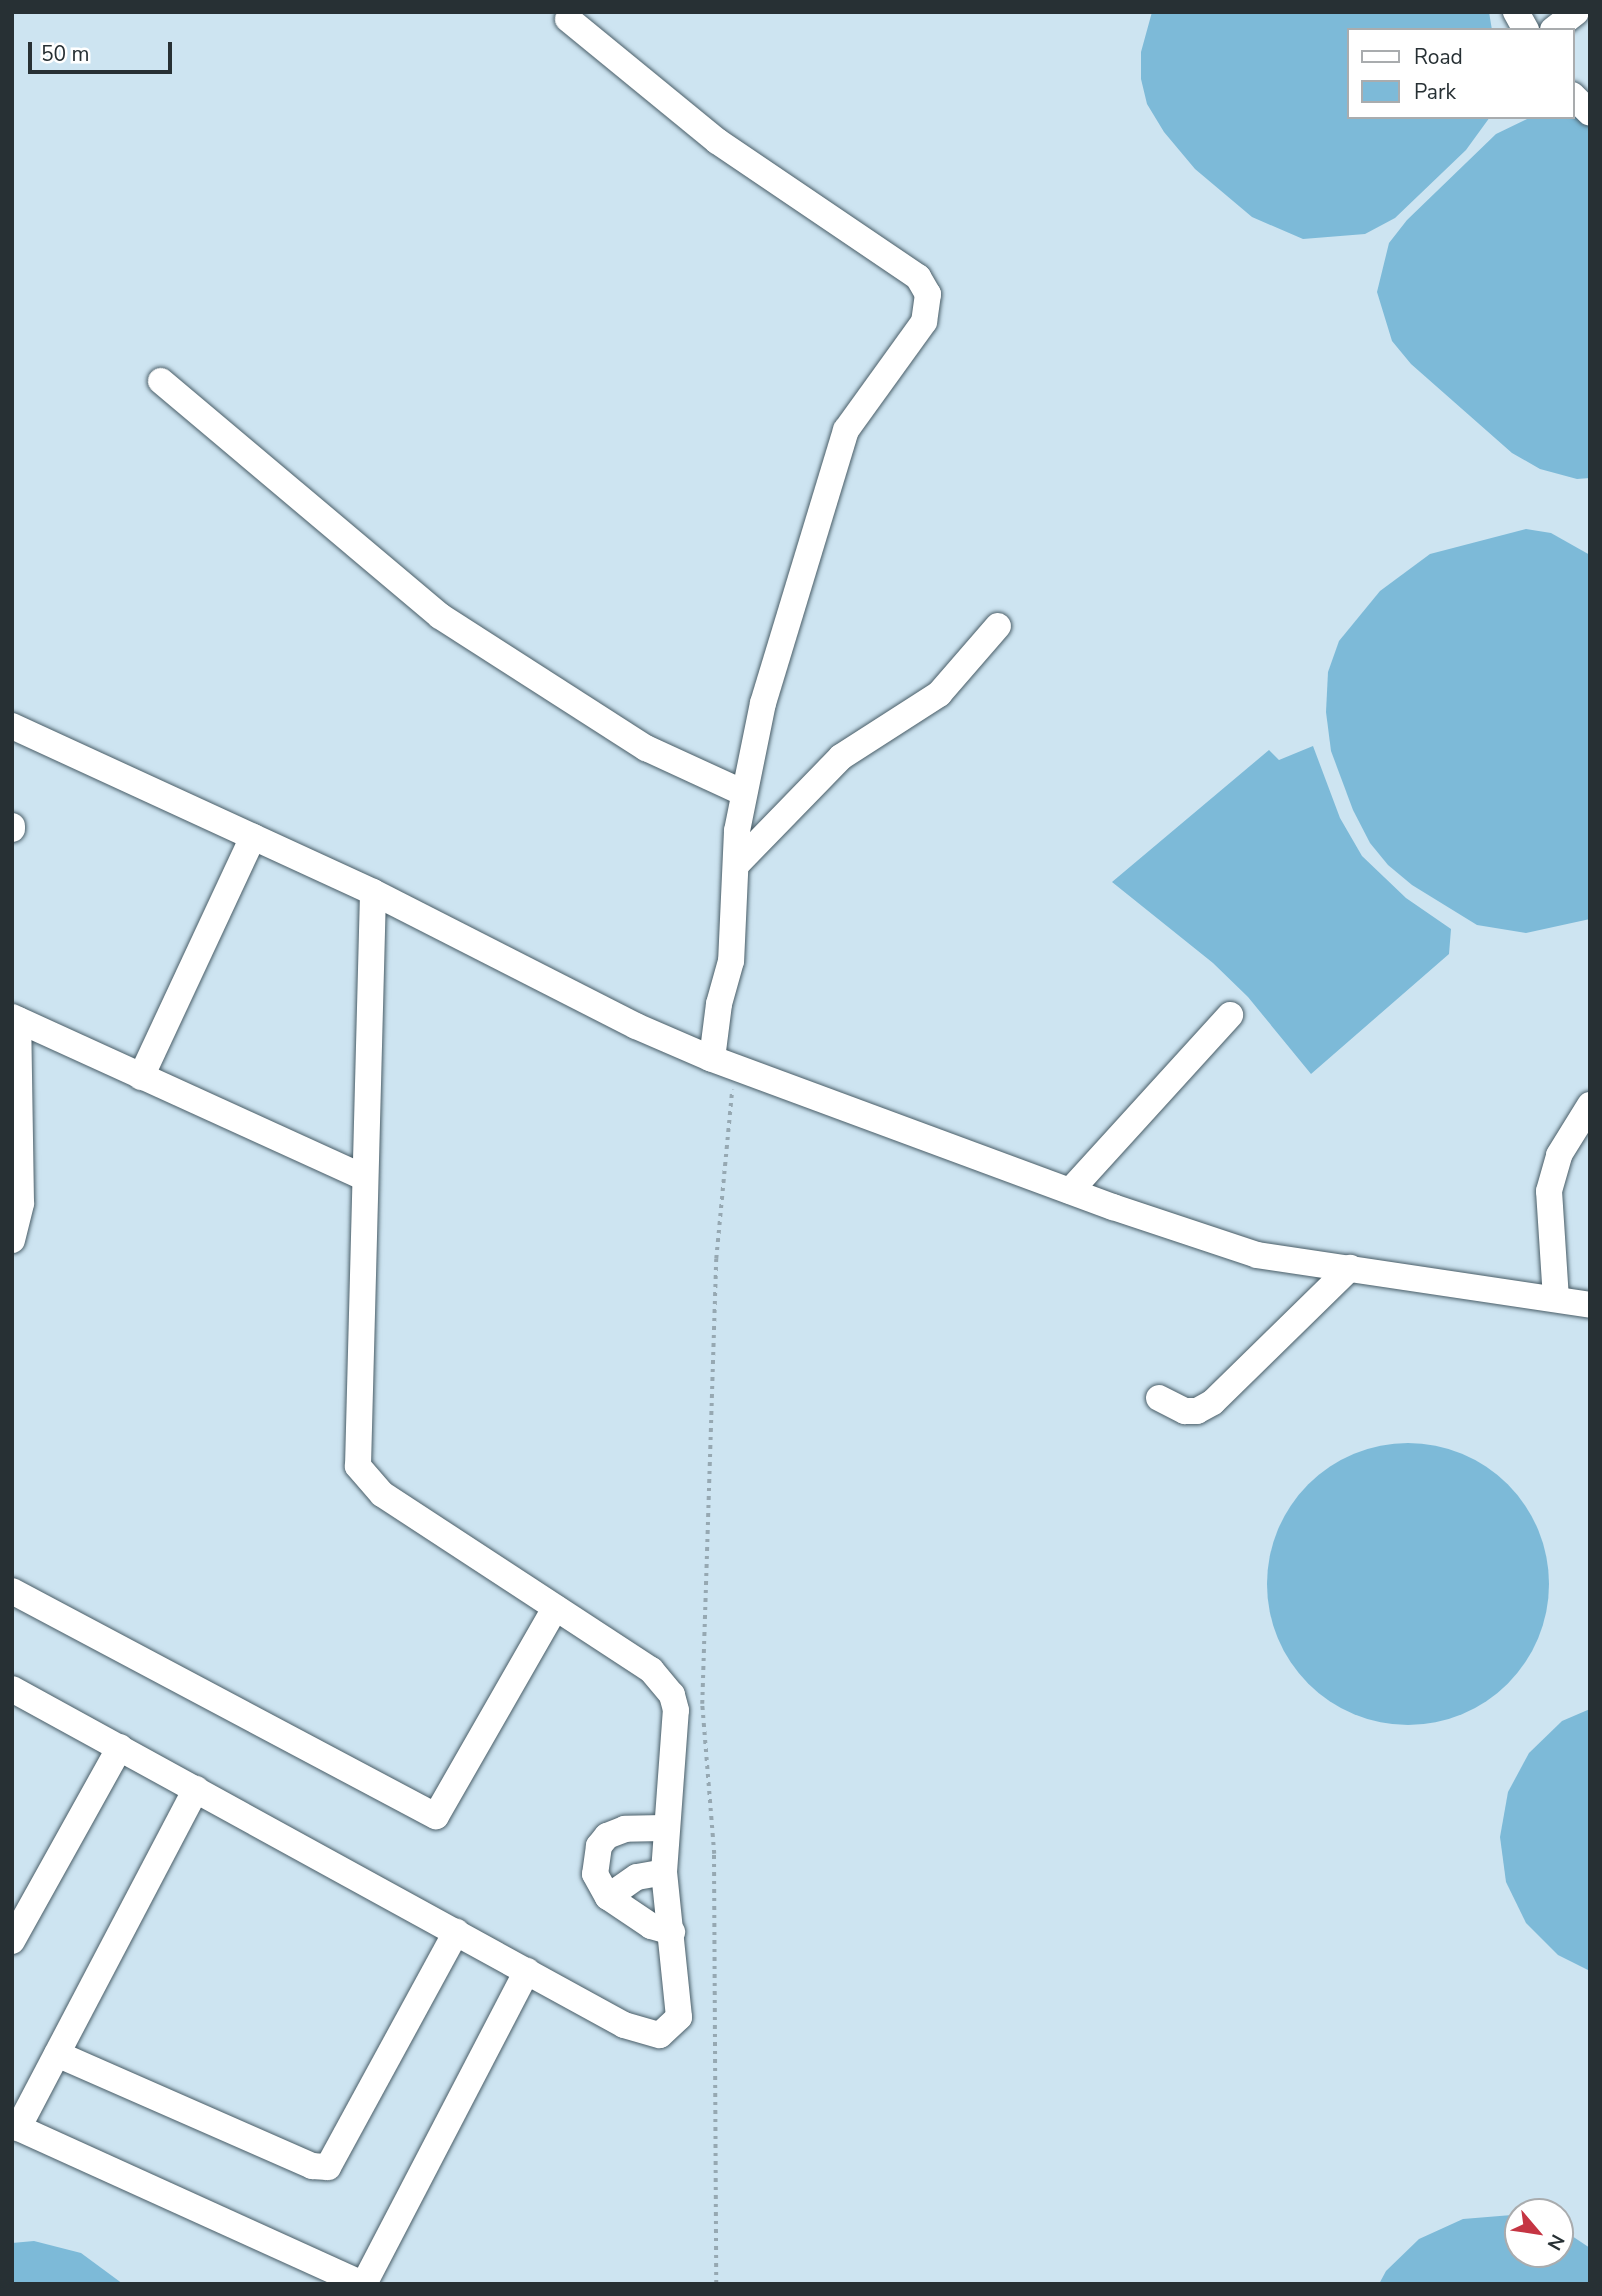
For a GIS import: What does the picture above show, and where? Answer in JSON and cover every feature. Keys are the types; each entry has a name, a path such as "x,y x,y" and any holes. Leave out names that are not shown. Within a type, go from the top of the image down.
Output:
{"street":[{"path":"1516,12 1525,28"},
{"path":"1556,28 1576,12"},
{"path":"568,19 718,141 918,277 928,293 923,322 846,430 827,483 763,703 744,793 731,961 719,1004 723,1063"},
{"path":"1574,97 1590,113"},
{"path":"161,381 440,616 646,748 744,793"},
{"path":"738,863 825,770 939,694 998,626"},
{"path":"12,726 373,892 636,1026 723,1063 1214,1244 1590,1305"},
{"path":"141,1077 253,837"},
{"path":"12,1689 624,2025 660,2035 672,2028 681,2003 664,1872 664,1828 676,1710 672,1695 651,1670 382,1494 358,1466 363,1177 373,892"},
{"path":"1070,1191 1230,1015"},
{"path":"12,1240 20,1203 15,1018 363,1177"},
{"path":"1556,1299 1549,1191 1559,1155 1590,1105"},
{"path":"1159,1398 1185,1411 1197,1411 1213,1402 1350,1268"},
{"path":"12,1591 436,1816 555,1608"},
{"path":"12,1941 120,1747"},
{"path":"197,1789 57,2054 15,2127 363,2284 527,1971"},
{"path":"664,1828 617,1830 599,1846 595,1874 608,1898 651,1926 672,1932"},
{"path":"608,1898 637,1877 664,1872"},
{"path":"57,2054 312,2166 328,2167 456,1932"}],"path":[{"path":"716,2284 714,1867 702,1704 723,1063"}],"green space":[{"path":"1152,12 1489,12 1492,28 1346,28 1346,119 1489,119 1466,150 1395,218 1365,234 1303,239 1252,217 1195,169 1164,132 1147,104 1141,79 1141,52"},
{"path":"1590,105 1590,478 1577,479 1540,469 1512,453 1411,364 1392,341 1377,292 1389,243 1407,220 1496,134 1527,119 1574,119 1574,108"},
{"path":"1526,529 1551,533 1590,555 1590,919 1526,933 1477,925 1412,885 1388,865 1370,843 1353,810 1331,751 1326,712 1328,672 1339,641 1380,591 1430,554"},
{"path":"1313,746 1340,818 1362,856 1406,898 1451,929 1449,954 1311,1074 1248,997 1213,963 1112,882 1269,750 1279,760"},
{"path":"1422,1443 1436,1445 1475,1459 1508,1484 1533,1517 1539,1530 1547,1556 1547,1612 1539,1638 1533,1651 1508,1684 1475,1709 1462,1715 1436,1723 1394,1725 1380,1723 1341,1709 1318,1693 1299,1674 1283,1651 1269,1612 1267,1570 1269,1556 1283,1517 1299,1494 1318,1475 1341,1459 1380,1445"},
{"path":"1590,1709 1590,1971 1558,1955 1526,1923 1506,1882 1500,1837 1508,1792 1529,1753 1562,1721"},
{"path":"1504,2216 1504,2268 1574,2268 1574,2237 1590,2248 1590,2284 1379,2284 1386,2271 1419,2239 1463,2219"},
{"path":"34,2241 81,2253 123,2284 12,2284 12,2243"}]}
